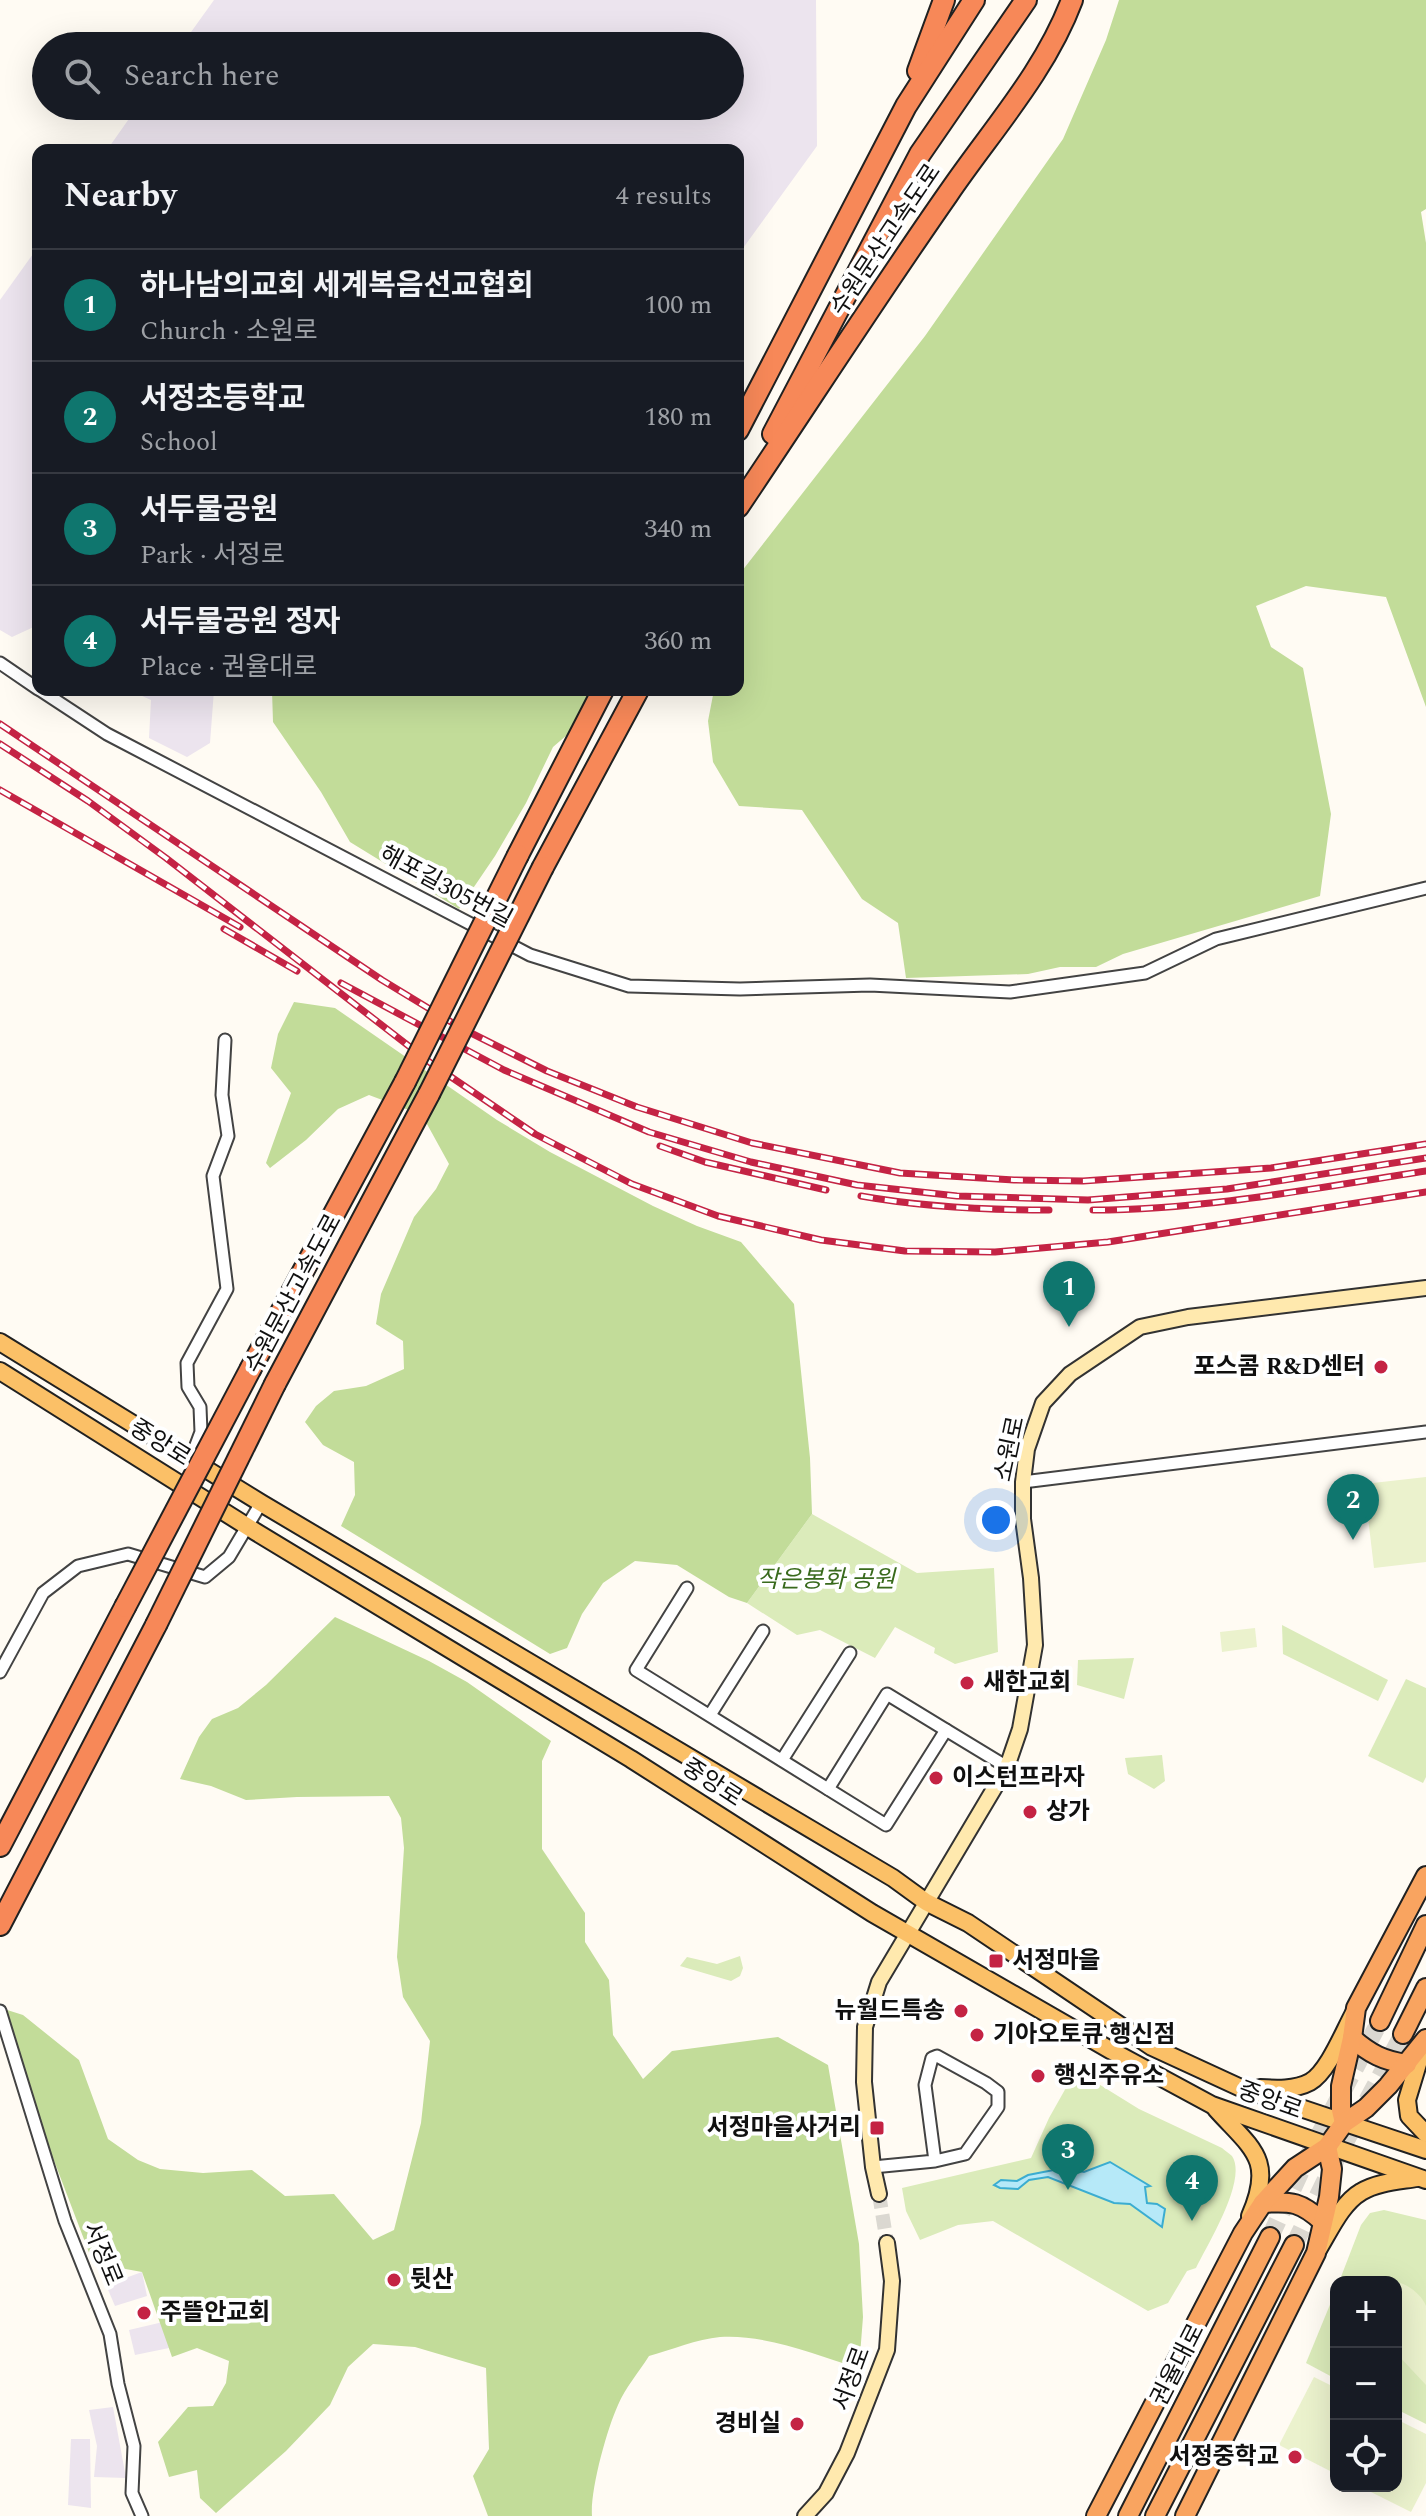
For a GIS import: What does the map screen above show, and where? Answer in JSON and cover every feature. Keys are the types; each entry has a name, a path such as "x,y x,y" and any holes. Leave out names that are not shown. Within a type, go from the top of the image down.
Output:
{"highway":[{"name":"수원문산고속도로","path":"906,106 944,0"},
{"name":"수원문산고속도로","path":"744,418 906,106 974,0"},
{"name":"수원문산고속도로","path":"744,493 920,154 1026,0"},
{"name":"수원문산고속도로","path":"744,496 947,194 1033,74 1061,30 1072,0"},
{"name":"수원문산고속도로","path":"0,1846 405,1082 600,696"},
{"name":"수원문산고속도로","path":"0,1925 156,1625 275,1384 635,696"},
{"path":"1344,2123 1341,2086 1356,2008 1426,1876"},
{"path":"1380,2021 1426,1925"},
{"path":"1403,2034 1426,1988"},
{"path":"1352,2038 1384,2060 1407,2064"},
{"path":"1096,2516 1243,2233 1263,2203 1295,2168 1327,2147 1344,2123 1366,2108 1426,2040"},
{"path":"1185,2516 1316,2253 1332,2169 1327,2147"},
{"path":"1263,2203 1296,2203 1323,2222"},
{"name":"권율대로","path":"1128,2516 1270,2237"},
{"name":"권율대로","path":"1155,2516 1294,2245"}],"main road":[{"name":"소원로","path":"909,1934 1007,1767 1020,1729 1035,1645 1023,1519 1023,1482 1027,1449 1043,1403 1070,1374 1140,1327 1188,1317 1426,1288"},
{"name":"중앙로","path":"0,1342 190,1461 880,1870 926,1902 968,1923 1152,2047 1241,2088 1426,2150"},
{"name":"중앙로","path":"0,1371 247,1526 631,1759 872,1913 1112,2051 1212,2105 1422,2179"},
{"path":"879,2194 864,2082 865,2027 879,1982 909,1934"},
{"path":"1241,2088 1281,2089 1310,2082 1322,2070 1356,2008"},
{"path":"1426,2040 1407,2100 1409,2116 1426,2134"},
{"path":"1212,2105 1258,2158 1261,2184 1243,2233"},
{"path":"1316,2253 1342,2212 1362,2190 1422,2179"},
{"name":"서정로","path":"805,2516 826,2493 847,2453 887,2350 892,2281 887,2243"}],"street":[{"name":"해포길305번길","path":"0,663 32,684"},
{"name":"해포길305번길","path":"50,696 107,734 530,955 629,986 740,989 870,985 1010,992 1145,973 1216,939 1426,888"},
{"name":"중앙로","path":"190,1461 201,1432 200,1407 188,1387 187,1363 227,1289 213,1176 228,1136 222,1095 225,1040"},
{"path":"1023,1482 1426,1432"},
{"path":"0,1672 43,1593 78,1566 128,1554 205,1577 229,1557 261,1503"},
{"path":"687,1588 636,1670 886,1825 946,1730"},
{"path":"710,1715 763,1631"},
{"path":"782,1760 850,1653"},
{"path":"828,1789 887,1694 1007,1767"},
{"name":"서정로","path":"0,2011 65,2221 110,2334 118,2384 134,2446 132,2493 142,2516"},
{"path":"873,2167 935,2161 965,2154 991,2118 999,2099 998,2092 937,2056 932,2058 925,2085 935,2161"}],"shaded area":[{"path":"214,0 816,0 817,146 744,247 744,144 111,144 128,120 744,120 744,32 191,32"},
{"path":"32,255 32,628 12,637 0,630 0,300"},
{"path":"142,696 214,696 210,743 187,757 149,738 151,700"},
{"path":"142,2272 147,2296 115,2306 106,2285"},
{"path":"163,2322 169,2348 135,2355 129,2330"},
{"path":"113,2407 126,2478 94,2477 97,2446 89,2410"},
{"path":"71,2439 90,2439 91,2508 68,2505"}],"green space":[{"path":"1119,0 1426,0 1426,209 1421,212 1426,243 1426,707 1386,597 1306,586 1256,606 1271,647 1303,668 1331,814 1320,896 1123,954 1096,967 1060,967 1028,974 906,978 898,923 862,899 802,810 739,806 713,762 708,721 713,696 744,696 744,568 925,336 1063,139 1106,40"},
{"path":"272,696 589,696 574,729 553,747 526,803 459,909 350,842 321,792 273,722"},
{"path":"294,1002 335,1008 497,1120 550,1152 653,1206 741,1242 794,1304 810,1458 812,1514 747,1603 729,1597 677,1565 635,1561 603,1583 582,1614 567,1648 550,1654 341,1526 355,1495 354,1462 323,1445 305,1422 316,1406 334,1391 366,1386 404,1369 403,1341 376,1324 381,1294 414,1217 436,1189 449,1164 422,1115 369,1095 338,1109 306,1140 270,1168 266,1163 291,1093 271,1068 278,1034"},
{"path":"1426,1477 1426,1562 1374,1568 1364,1484"},
{"name":"작은봉화 공원","path":"812,1514 917,1573 994,1568 998,1652 955,1664 934,1653 935,1648 895,1627 875,1658 820,1630 797,1635 747,1603"},
{"path":"335,1617 467,1682 551,1741 542,1761 542,1849 585,1913 585,1942 609,1980 613,2035 643,2079 672,2051 778,2037 828,2065 859,2244 863,2317 859,2368 790,2346 737,2337 702,2340 649,2356 624,2392 604,2444 596,2476 592,2516 488,2516 473,2476 489,2449 486,2368 415,2347 373,2344 348,2367 330,2405 286,2451 216,2513 200,2498 197,2470 169,2477 158,2442 188,2407 213,2406 226,2383 229,2361 197,2348 172,2357 142,2272 93,2263 42,2129 4,2009 23,2015 79,2060 108,2139 138,2160 160,2169 203,2173 252,2170 285,2196 334,2194 373,2240 394,2230 421,2123 430,2041 403,1997 397,1957 404,1848 401,1818 389,1796 246,1800 211,1786 180,1779 199,1737 212,1719 238,1708 266,1685"},
{"path":"1282,1625 1388,1680 1378,1701 1283,1654"},
{"path":"1255,1628 1257,1647 1222,1652 1220,1632"},
{"path":"1134,1658 1124,1699 1077,1685 1078,1660"},
{"path":"1406,1679 1426,1688 1426,1777 1423,1783 1368,1756"},
{"path":"1162,1755 1165,1781 1154,1789 1128,1774 1125,1758"},
{"path":"740,1956 743,1968 740,1976 731,1981 680,1966 687,1957 717,1964"},
{"path":"1076,2070 1139,2109 1222,2148 1232,2156 1235,2180 1231,2196 1196,2268 1187,2271 1168,2303 1148,2311 993,2221 958,2225 920,2240 906,2211 902,2188 1031,2158"},
{"path":"1384,2210 1426,2220 1426,2424 1402,2412 1402,2276 1341,2276 1361,2225 1370,2213"},
{"path":"1402,2284 1414,2290 1426,2306 1426,2385 1402,2359"},
{"path":"1330,2305 1330,2376 1306,2363"},
{"path":"1314,2377 1330,2385 1330,2471 1279,2445"},
{"path":"1402,2422 1426,2434 1426,2483 1411,2512 1371,2492 1402,2492"}],"water":[{"path":"1110,2162 1150,2186 1145,2187 1147,2203 1165,2209 1162,2227 1130,2204 1114,2203 1048,2177 1029,2180 1018,2189 994,2185 1001,2180 1017,2181 1028,2175 1064,2168 1084,2172"}],"tunnel":[{"path":"1270,2237 1306,2160 1380,2021"},
{"path":"1294,2245 1403,2034"},
{"path":"879,2194 887,2243"}],"railway":[{"path":"0,724 382,980 461,1028 547,1071 637,1107 752,1143 900,1173 1083,1181 1271,1168 1426,1144"},
{"path":"0,744 88,801 432,1064 535,1134 632,1184 718,1216 821,1240 905,1251 995,1252 1108,1242 1426,1192"},
{"path":"0,790 240,927"},
{"path":"224,929 297,971"},
{"path":"341,983 504,1070 649,1132 751,1162 857,1185 957,1196 1088,1200 1227,1189 1426,1158"},
{"path":"660,1146 705,1162 826,1190"},
{"path":"1093,1210 1218,1202 1426,1171"},
{"path":"861,1196 955,1207 1049,1210"}],"place":[{"name":"하나남의교회 세계복음선교협회","path":"1069,1327"},
{"name":"포스콤 R&D센터","path":"1381,1367"},
{"name":"서정초등학교","path":"1353,1540"},
{"name":"새한교회","path":"967,1683"},
{"name":"이스턴프라자","path":"936,1778"},
{"name":"상가","path":"1030,1812"},
{"name":"서정마을","path":"996,1961"},
{"name":"뉴월드특송","path":"961,2011"},
{"name":"기아오토큐 행신점","path":"977,2035"},
{"name":"행신주유소","path":"1038,2076"},
{"name":"서정마을사거리","path":"877,2128"},
{"name":"서두물공원","path":"1068,2190"},
{"name":"서두물공원 정자","path":"1192,2221"},
{"name":"뒷산","path":"394,2280"},
{"name":"주뜰안교회","path":"144,2313"},
{"name":"경비실","path":"797,2424"},
{"name":"서정중학교","path":"1295,2457"}]}
